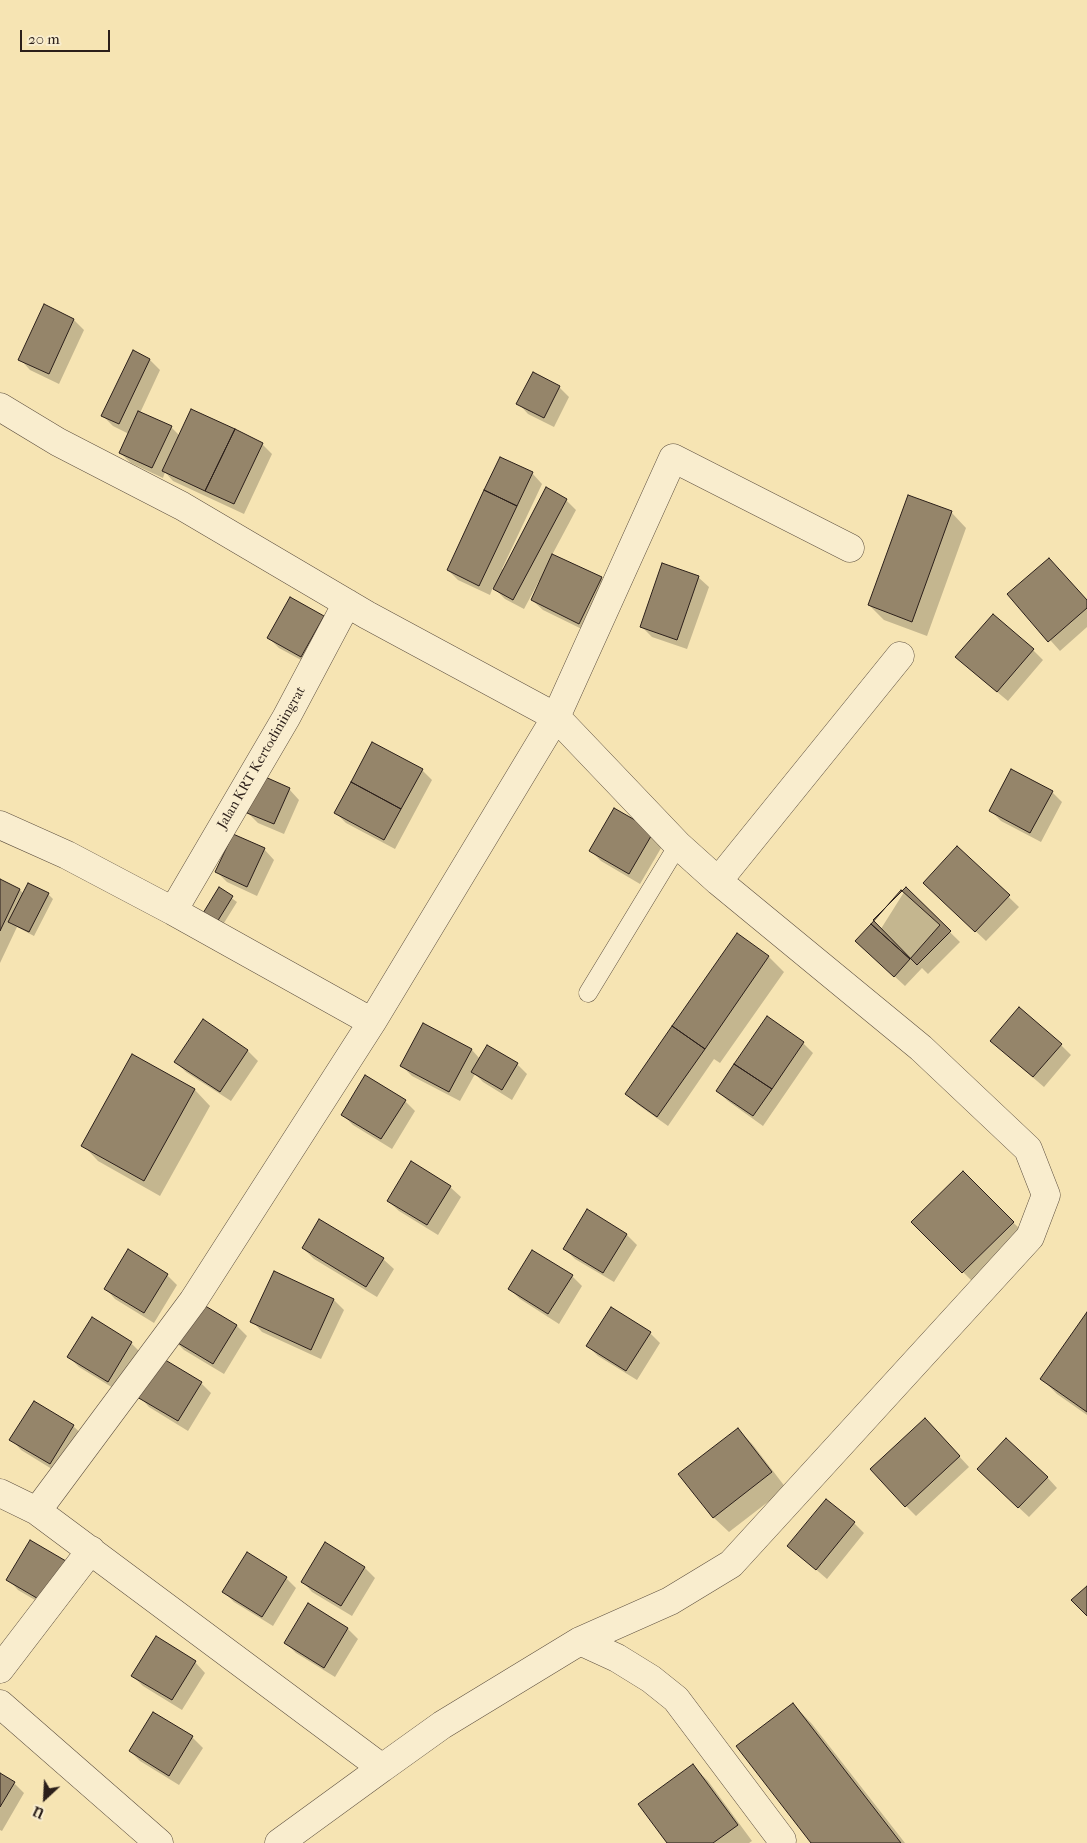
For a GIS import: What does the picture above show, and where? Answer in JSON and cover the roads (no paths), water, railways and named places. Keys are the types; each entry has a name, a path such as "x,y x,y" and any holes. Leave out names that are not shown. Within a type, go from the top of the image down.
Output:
{"street":[{"path":"0,408 58,442 182,506 347,604 556,717 678,845 718,881 921,1048 1028,1149 1046,1195 1030,1237 730,1564 670,1601 580,1641 442,1725 279,1843"},
{"path":"37,1511 193,1301 372,1022 556,717 673,458 850,548"},
{"name":"Jalan KRT Kertodiniingrat","path":"173,911 286,718 347,604"},
{"path":"718,881 900,656"},
{"path":"0,825 67,854 372,1022"},
{"path":"0,1493 37,1511 382,1768"},
{"path":"0,1669 90,1550"},
{"path":"580,1641 617,1658 651,1678 676,1699 782,1840"},
{"path":"0,1704 159,1843"}],"lane":[{"path":"588,993 678,845"}]}
